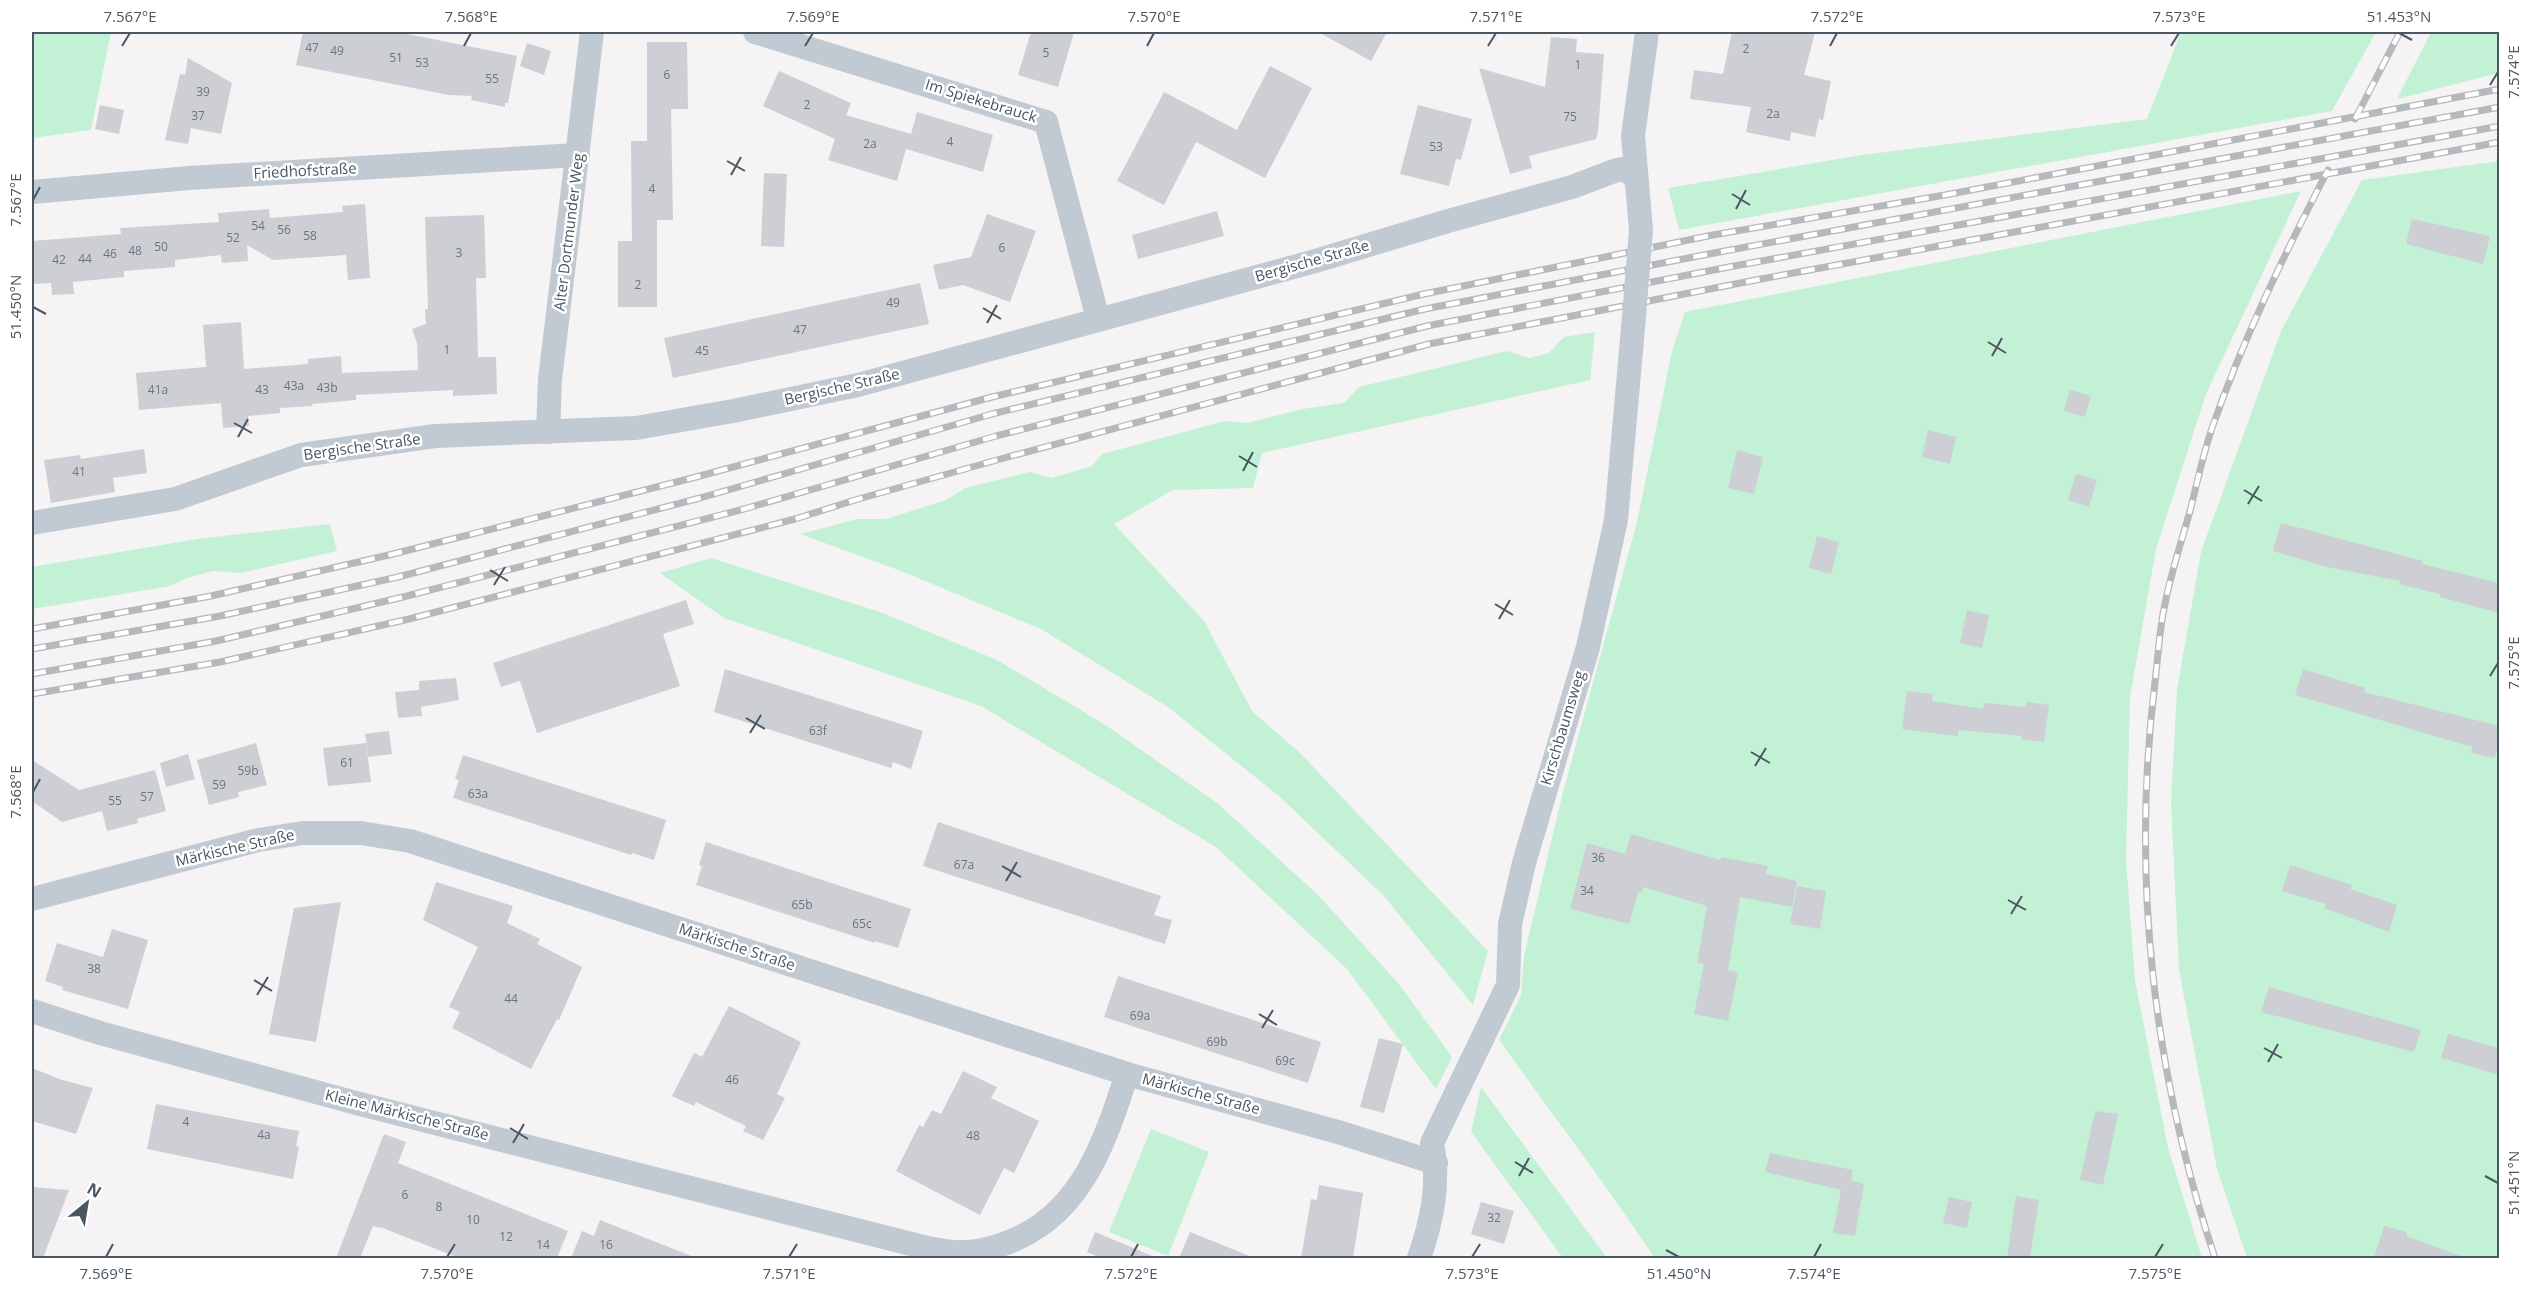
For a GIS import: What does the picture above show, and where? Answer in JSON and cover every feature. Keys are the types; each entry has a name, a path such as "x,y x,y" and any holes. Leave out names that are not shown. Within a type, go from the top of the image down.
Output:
{"street":[{"name":"Alter Dortmunder Weg","path":"548,432 550,379 579,155 592,32"},
{"name":"Im Spiekebrauck","path":"755,32 1046,122 1098,319"},
{"name":"Kirschbaumsweg","path":"1419,1258 1435,1201 1436,1164 1432,1143 1508,985 1510,924 1524,863 1588,647 1616,520 1641,230 1633,136 1647,32"},
{"name":"Friedhofstraße","path":"32,192 189,178 579,155"},
{"name":"Bergische Straße","path":"32,523 175,499 301,455 435,436 636,428 846,388 1312,262 1572,187 1614,171 1629,172 1635,178"},
{"name":"Märkische Straße","path":"32,899 258,840 303,832 361,833 410,841 1127,1074 1338,1132 1436,1164"},
{"name":"Kleine Märkische Straße","path":"32,1011 100,1034 356,1103 927,1248 963,1252 1005,1253 1022,1236 1051,1219 1072,1197 1089,1171 1109,1127 1127,1074"}],"green space":[{"path":"32,32 111,32 91,130 32,138"},
{"path":"2181,32 2376,32 2332,111 1679,230 1668,188 1862,155 2147,119"},
{"path":"2431,32 2499,32 2499,73 2397,99"},
{"path":"2499,161 2499,1258 2247,1258 2217,1169 2179,970 2171,803 2177,690 2201,552 2281,331 2362,180"},
{"path":"2301,191 2206,394 2156,549 2130,697 2126,860 2135,980 2168,1148 2202,1258 1655,1258 1499,1040 1521,995 1524,956 1563,792 1637,522 1672,351 1685,312"},
{"path":"1595,332 1590,380 1262,453 1253,488 1173,490 1114,524 1204,621 1252,711 1300,753 1488,951 1473,1005 1383,895 1280,797 1168,707 1041,629 901,571 800,534 858,519 886,519 946,500 965,488 1030,472 1052,478 1092,466 1102,454 1225,421 1247,423 1303,409 1344,403 1359,387 1507,351 1529,358 1549,353 1564,337"},
{"path":"330,524 337,551 241,573 213,571 190,577 170,586 32,609 32,567 197,539"},
{"path":"711,558 880,612 997,660 1104,724 1217,803 1318,895 1399,984 1452,1057 1436,1089 1347,969 1216,847 981,706 724,618 660,573"},
{"path":"1481,1087 1607,1258 1563,1258 1471,1132"},
{"path":"1151,1129 1209,1152 1168,1256 1109,1232"}],"building":[{"path":"303,32 397,32 517,56 508,103 505,103 505,107 471,100 472,96 449,95 296,65"},
{"path":"1031,32 1074,32 1058,87 1018,75"},
{"path":"1318,32 1387,32 1371,61"},
{"path":"1732,32 1815,32 1804,75 1831,81 1823,120 1819,119 1815,137 1791,132 1790,141 1746,132 1751,107 1690,99 1694,70 1723,74"},
{"path":"1551,37 1577,39 1576,52 1604,54 1596,139 1529,156 1532,168 1510,174 1479,68 1545,87"},
{"path":"647,42 687,42 688,109 671,109 673,220 657,220 657,307 618,307 618,241 632,241 631,141 647,141"},
{"path":"527,43 551,51 544,75 520,66"},
{"path":"188,58 232,83 221,134 191,128 188,144 165,140 180,74 185,75"},
{"path":"1270,66 1312,88 1265,178 1196,142 1164,205 1117,181 1164,92 1237,130"},
{"path":"779,71 851,103 846,115 911,134 917,112 993,135 983,172 906,149 897,181 828,160 835,139 763,106"},
{"path":"100,105 124,110 119,134 95,129"},
{"path":"1418,105 1472,119 1461,160 1456,159 1449,186 1400,174"},
{"path":"764,173 787,174 784,247 761,246"},
{"path":"365,204 370,278 348,280 346,255 273,260 247,245 248,261 222,263 221,255 175,260 175,267 124,271 124,277 73,282 74,294 52,295 51,283 32,284 32,241 121,234 120,228 219,222 218,213 269,209 270,218 343,212 342,206"},
{"path":"1217,211 1224,236 1138,259 1132,235"},
{"path":"987,214 1036,231 1010,302 963,285 939,290 933,265 971,257"},
{"path":"484,215 486,278 476,278 478,357 496,357 497,394 453,396 453,390 356,395 356,400 280,408 280,413 248,416 249,426 223,428 221,403 139,410 136,373 206,367 203,325 241,322 244,369 308,364 308,359 341,356 342,373 418,370 417,343 412,329 426,324 425,309 428,309 425,217"},
{"path":"2412,219 2490,236 2483,264 2406,244"},
{"path":"920,283 929,324 673,378 664,338"},
{"path":"2070,390 2091,396 2085,417 2064,411"},
{"path":"1928,430 1956,437 1950,464 1922,457"},
{"path":"144,449 147,473 113,478 115,492 51,503 44,460 80,455 81,459"},
{"path":"1737,450 1763,457 1754,494 1728,488"},
{"path":"2076,474 2097,480 2089,507 2068,500"},
{"path":"2281,523 2423,561 2422,564 2499,583 2499,613 2440,597 2440,594 2399,584 2400,581 2327,567 2273,551"},
{"path":"1817,536 1839,542 1831,574 1809,568"},
{"path":"686,600 694,624 663,634 680,686 537,733 520,681 501,687 493,663"},
{"path":"1967,610 1989,615 1982,648 1960,643"},
{"path":"725,669 923,731 911,769 893,762 891,768 714,712"},
{"path":"2303,669 2365,688 2364,692 2499,726 2495,758 2471,753 2472,747 2295,695"},
{"path":"456,678 459,700 421,707 422,716 398,718 395,692 419,690 419,681"},
{"path":"1907,691 1933,694 1932,701 1983,709 1984,703 2026,707 2026,702 2049,705 2044,742 2021,739 2022,736 1959,730 1958,736 1902,729"},
{"path":"389,731 392,754 368,757 365,734"},
{"path":"256,743 267,785 238,792 239,797 209,805 197,760"},
{"path":"366,743 371,782 328,786 323,748"},
{"path":"188,754 195,779 166,787 160,763"},
{"path":"463,755 666,820 654,860 632,853 631,855 453,798 459,780 455,779"},
{"path":"32,760 79,790 155,770 166,811 137,819 138,823 107,831 102,811 62,822 32,801"},
{"path":"938,822 1161,896 1154,915 1172,920 1165,944 923,866"},
{"path":"1631,834 1721,860 1721,857 1768,866 1766,874 1797,881 1792,907 1740,897 1728,970 1738,972 1728,1021 1694,1014 1704,964 1697,963 1707,906 1643,887 1642,892 1638,892 1629,924 1570,909 1587,843 1625,854"},
{"path":"706,842 911,909 898,948 875,941 875,943 696,885"},
{"path":"2290,865 2352,885 2350,889 2397,905 2389,932 2324,908 2326,904 2282,891"},
{"path":"436,882 513,906 507,923 540,939 537,944 582,967 559,1020 557,1019 531,1069 452,1028 460,1012 449,1007 478,947 423,920"},
{"path":"1797,886 1826,891 1820,929 1790,924"},
{"path":"341,902 316,1042 269,1034 294,908"},
{"path":"112,929 148,940 128,1009 62,990 63,987 45,981 57,943 103,957"},
{"path":"1118,976 1321,1042 1308,1083 1104,1017"},
{"path":"2269,987 2421,1030 2414,1052 2261,1012"},
{"path":"729,1006 801,1042 777,1094 785,1098 763,1140 743,1131 746,1126 696,1102 694,1106 672,1096 694,1053 702,1057"},
{"path":"2448,1034 2499,1048 2499,1075 2441,1058"},
{"path":"1379,1038 1403,1044 1384,1113 1360,1107"},
{"path":"32,1068 62,1080 93,1088 76,1134 32,1121"},
{"path":"963,1071 997,1087 991,1098 1039,1121 1014,1173 1004,1168 980,1215 896,1171 919,1125 923,1127 932,1110 941,1114"},
{"path":"156,1104 299,1131 296,1146 299,1147 293,1179 147,1149"},
{"path":"2095,1111 2118,1114 2103,1185 2080,1180"},
{"path":"384,1134 406,1142 398,1163 568,1231 557,1258 459,1258 373,1226 360,1258 336,1258"},
{"path":"1770,1153 1853,1170 1851,1180 1864,1184 1855,1236 1833,1233 1841,1190 1765,1172"},
{"path":"1319,1185 1363,1193 1353,1258 1301,1258 1311,1199 1317,1200"},
{"path":"32,1187 69,1190 43,1258 32,1258"},
{"path":"2016,1196 2039,1200 2030,1258 2007,1258"},
{"path":"1949,1197 1972,1202 1967,1228 1943,1223"},
{"path":"1481,1202 1514,1211 1504,1244 1471,1234"},
{"path":"600,1220 694,1257 571,1258 582,1231 594,1236"},
{"path":"2384,1226 2407,1232 2406,1236 2461,1256 2461,1258 2374,1258"},
{"path":"1095,1232 1157,1258 1101,1258 1087,1252"},
{"path":"1190,1232 1252,1257 1179,1258"}],"railway":[{"path":"2355,119 2400,32"},
{"path":"32,629 211,596 393,554 696,477 992,397 1424,294 1713,235 1945,195 2500,89"},
{"path":"32,649 220,616 398,577 700,498 992,414 1425,309 2500,107"},
{"path":"32,674 216,641 403,597 744,509 996,436 1427,326 1734,266 2500,126"},
{"path":"32,694 220,662 409,619 795,519 1004,458 1429,344 1761,279 2500,142"},
{"path":"2215,1258 2176,1117 2162,1045 2153,973 2147,901 2146,828 2148,755 2159,646 2169,584 2212,428 2237,362 2266,297 2328,170"}]}
